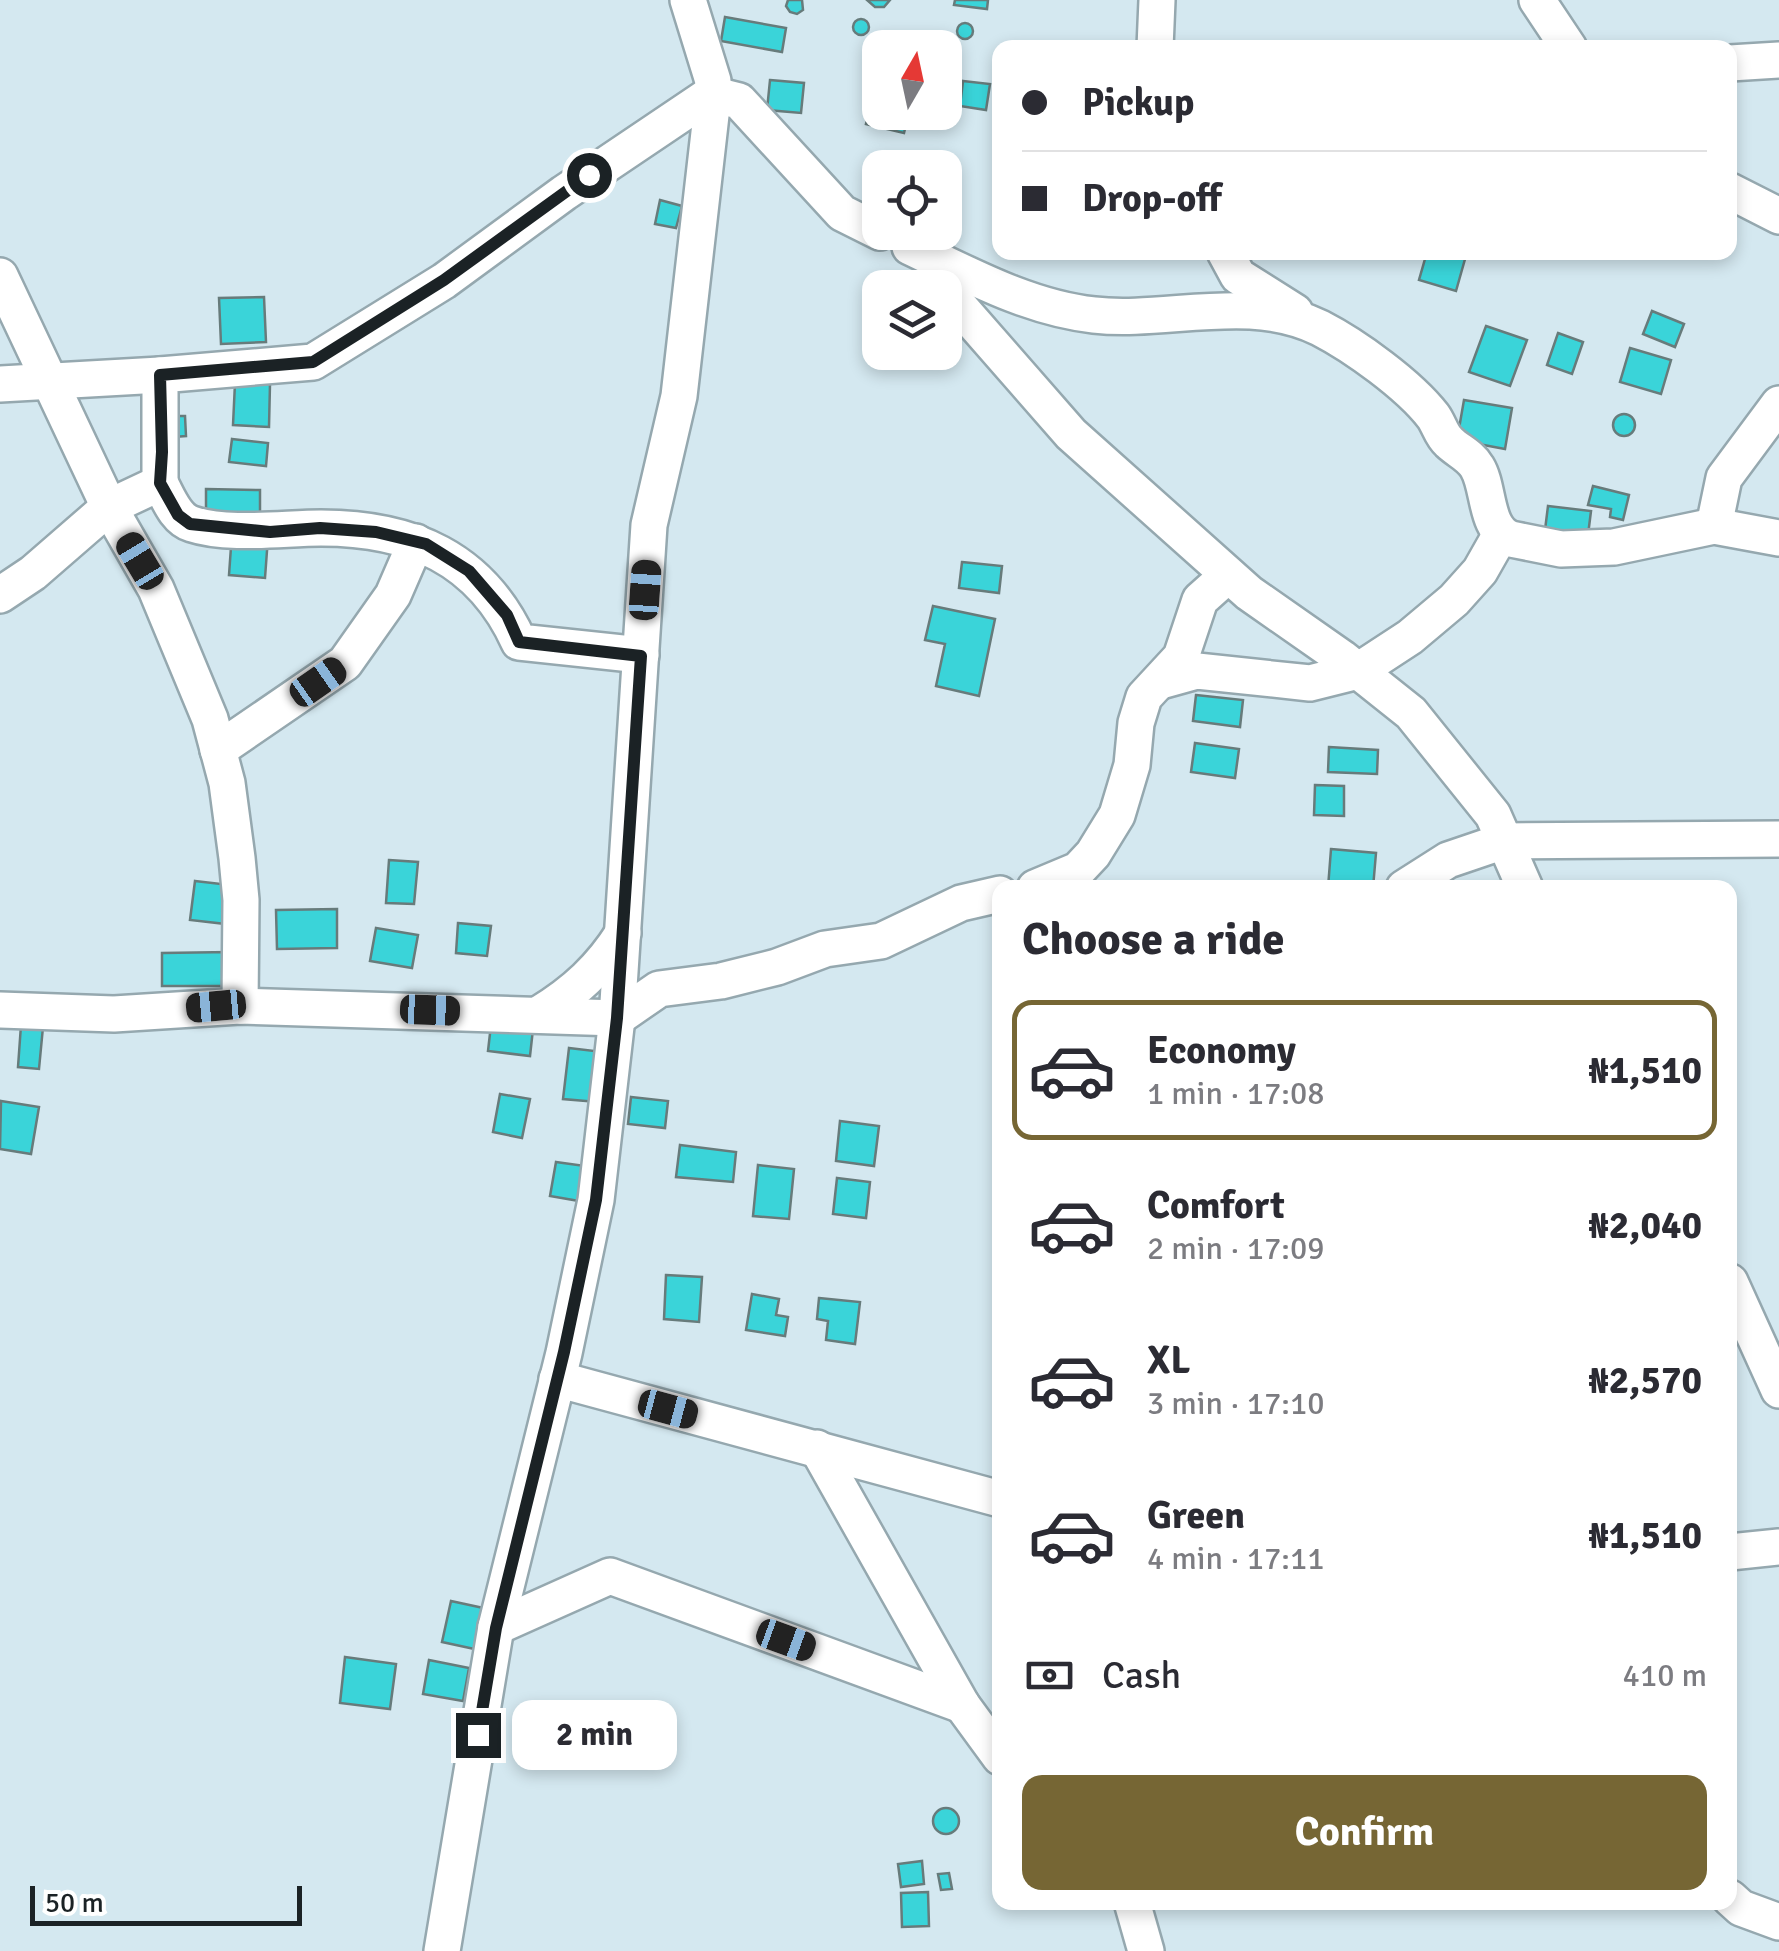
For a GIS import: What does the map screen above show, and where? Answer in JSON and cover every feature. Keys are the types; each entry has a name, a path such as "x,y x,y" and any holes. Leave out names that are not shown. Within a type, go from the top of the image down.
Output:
{"street":[{"path":"688,0 712,87 739,101 842,213 862,223"},
{"path":"442,1951 496,1628 596,1200 617,1018 649,525 678,396 712,87 716,0"},
{"path":"1155,40 1157,0"},
{"path":"1538,0 1564,40"},
{"path":"1737,63 1779,60"},
{"path":"0,384 313,362 444,280 712,87"},
{"path":"1737,194 1779,216"},
{"path":"904,250 924,270"},
{"path":"917,250 992,286 1051,307 1097,316 1200,310 1248,312 1299,320 1318,328"},
{"path":"1229,260 1238,276 1398,383 1433,416 1446,440 1478,469 1501,534 1510,540 1561,549 1614,547 1714,526 1779,538"},
{"path":"0,276 14,333 51,380 109,507 156,588 210,719 227,782 241,900 240,1006"},
{"path":"962,310 1071,434 1228,575 1358,671 1422,726 1493,815 1521,880"},
{"path":"160,375 160,483 178,515 190,524 270,532 320,528 376,532 426,544 469,571 507,615 519,642 641,656"},
{"path":"1714,526 1724,478 1779,404"},
{"path":"0,595 109,507 160,483"},
{"path":"1161,681 1197,671 1310,682 1358,671 1410,637 1454,600 1480,570 1501,534"},
{"path":"218,750 345,663 394,595 416,542"},
{"path":"1054,880 1078,870 1117,815 1132,765 1136,723 1144,696 1181,656 1200,600 1228,575"},
{"path":"1417,880 1448,860 1504,840 1779,839"},
{"path":"0,1010 114,1014 240,1006 617,1018 659,988 721,981 826,950 881,941 960,903 992,896"},
{"path":"539,1014 590,976 623,933"},
{"path":"1737,1297 1779,1390"},
{"path":"557,1379 992,1497"},
{"path":"816,1448 962,1705 992,1747"},
{"path":"1737,1551 1779,1547"},
{"path":"496,1628 610,1576 962,1705"},
{"path":"1737,1904 1779,1922"},
{"path":"1134,1910 1146,1951"}],"building":[{"path":"788,0 802,0 803,10 797,14 790,12"},
{"path":"867,0 890,0 884,7 875,7"},
{"path":"955,0 988,0 987,9 954,5"},
{"path":"725,17 786,28 782,52 721,41"},
{"path":"855,21 867,21 868,30 862,30 861,35 855,33"},
{"path":"959,25 971,25 971,37 962,38"},
{"path":"770,80 804,83 801,113 767,110"},
{"path":"963,81 990,84 986,110 962,106"},
{"path":"660,200 682,206 676,228 655,224"},
{"path":"1425,260 1465,260 1456,291 1419,280"},
{"path":"264,297 266,342 221,344 219,298"},
{"path":"1652,311 1684,324 1675,347 1643,334"},
{"path":"1486,326 1527,340 1510,386 1469,372"},
{"path":"1558,333 1583,342 1572,374 1547,365"},
{"path":"1630,348 1671,360 1661,394 1620,382"},
{"path":"235,383 270,384 269,427 233,425"},
{"path":"1464,400 1512,408 1505,449 1457,440"},
{"path":"1620,414 1628,414 1635,425 1628,436 1620,436 1613,429 1613,421"},
{"path":"173,416 185,416 186,436 174,437"},
{"path":"232,439 268,443 266,466 229,462"},
{"path":"1593,486 1629,495 1623,520 1610,517 1611,509 1588,505"},
{"path":"206,489 260,490 260,513 206,512"},
{"path":"1548,506 1591,511 1587,543 1544,538"},
{"path":"232,533 268,537 265,578 229,575"},
{"path":"962,562 1002,566 999,593 959,588"},
{"path":"933,606 995,619 979,696 936,686 945,644 925,640"},
{"path":"1196,695 1243,700 1240,727 1193,721"},
{"path":"1195,743 1239,749 1235,778 1191,772"},
{"path":"1329,747 1378,750 1377,774 1328,772"},
{"path":"1315,785 1344,786 1344,816 1314,815"},
{"path":"1331,849 1376,853 1374,880 1329,880"},
{"path":"389,860 418,862 414,904 386,903"},
{"path":"195,881 230,885 226,924 190,920"},
{"path":"337,909 337,948 277,949 276,910"},
{"path":"458,923 491,926 487,956 456,953"},
{"path":"376,928 418,935 412,968 370,961"},
{"path":"230,952 230,986 162,986 162,953"},
{"path":"492,1016 534,1020 530,1056 488,1051"},
{"path":"21,1025 43,1027 39,1069 18,1067"},
{"path":"569,1048 603,1052 597,1102 563,1099"},
{"path":"500,1094 530,1099 522,1138 493,1132"},
{"path":"631,1097 668,1101 665,1128 628,1124"},
{"path":"1,1101 39,1107 31,1154 0,1149"},
{"path":"840,1121 879,1126 874,1166 836,1161"},
{"path":"680,1145 736,1152 733,1182 676,1177"},
{"path":"556,1162 585,1166 579,1201 550,1196"},
{"path":"758,1165 794,1169 789,1219 753,1216"},
{"path":"837,1178 870,1182 866,1218 833,1214"},
{"path":"666,1275 702,1277 699,1322 664,1319"},
{"path":"752,1294 779,1299 776,1315 788,1317 785,1336 746,1330"},
{"path":"819,1298 860,1302 855,1344 826,1340 828,1321 817,1319"},
{"path":"451,1601 488,1609 479,1650 442,1642"},
{"path":"345,1657 396,1664 390,1709 340,1703"},
{"path":"429,1660 469,1668 463,1701 423,1694"},
{"path":"946,1808 955,1812 959,1821 955,1830 946,1834 937,1830 933,1821 937,1812"},
{"path":"922,1861 924,1884 901,1887 898,1864"},
{"path":"949,1873 952,1889 941,1890 938,1874"},
{"path":"928,1892 929,1926 902,1927 901,1893"}],"route":[{"path":"478,1735 496,1628 564,1352 596,1200 617,1018 641,656 519,642 507,615 469,571 426,544 376,532 320,528 270,532 190,524 178,515 160,483 160,375 313,362 477,258 589,175"}]}
